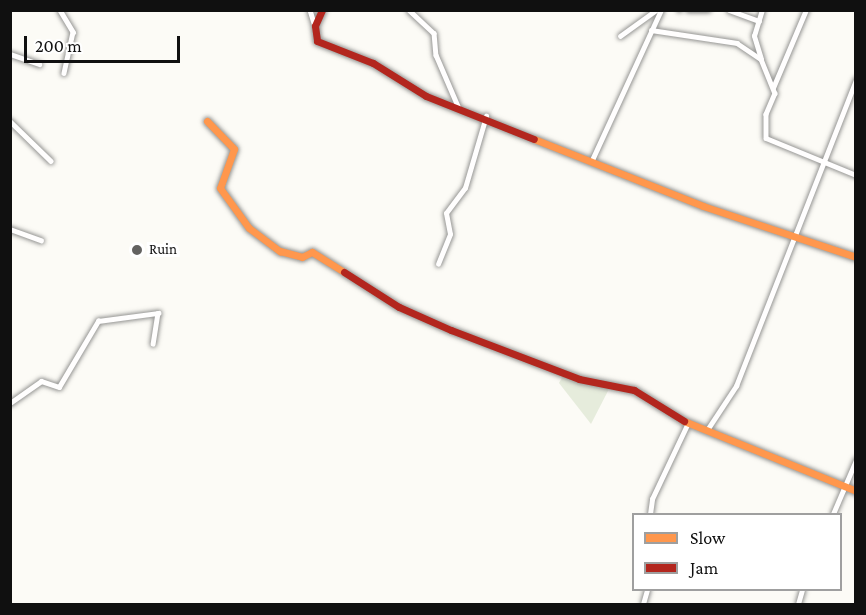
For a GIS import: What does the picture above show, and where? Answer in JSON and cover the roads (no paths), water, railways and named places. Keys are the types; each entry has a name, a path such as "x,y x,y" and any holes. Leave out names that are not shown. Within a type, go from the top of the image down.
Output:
{"street":[{"path":"60,10 74,32 64,73"},
{"path":"309,10 315,26 317,41 361,57 426,96 486,116 793,238 855,257"},
{"path":"315,26 322,10"},
{"path":"409,10 434,33 436,55 458,106"},
{"path":"620,36 656,10"},
{"path":"592,160 661,10"},
{"path":"688,10 709,10"},
{"path":"729,10 759,21"},
{"path":"762,10 754,36 773,88"},
{"path":"806,10 773,88 766,138 824,160 855,175"},
{"path":"651,30 737,43 761,59"},
{"path":"10,54 39,64"},
{"path":"707,430 736,386 855,80"},
{"path":"438,264 450,234 446,213 465,188 486,116"},
{"path":"207,121 234,149 220,188 266,242 302,257 312,252 330,260 399,307 505,353 579,379 634,390 688,423 846,484 855,491"},
{"path":"10,122 51,161"},
{"path":"10,229 42,240"},
{"path":"10,403 41,381 59,387 98,321 158,313 153,344"},
{"path":"650,513 652,499 688,423"},
{"path":"833,513 855,460"}],"place":[{"name":"Ruin","path":"137,250"}]}
